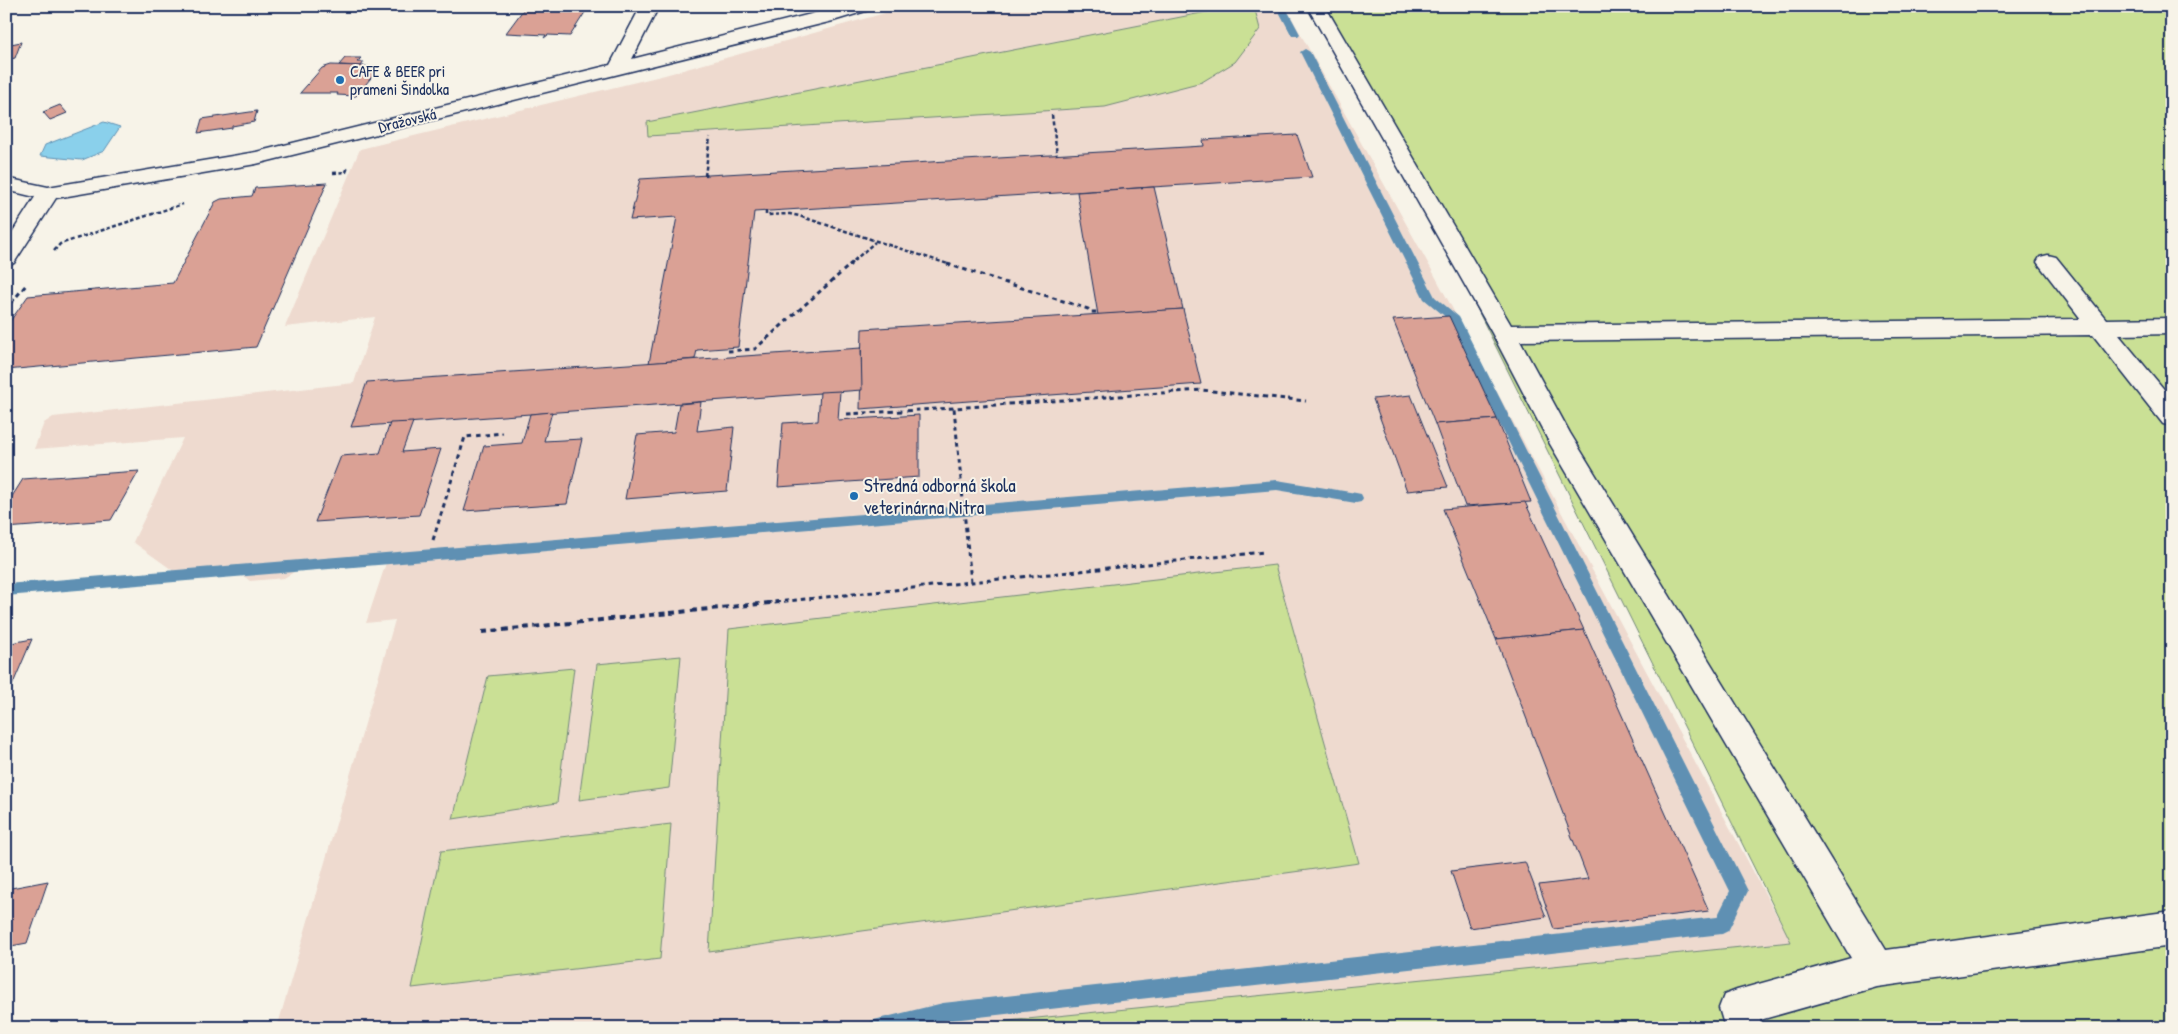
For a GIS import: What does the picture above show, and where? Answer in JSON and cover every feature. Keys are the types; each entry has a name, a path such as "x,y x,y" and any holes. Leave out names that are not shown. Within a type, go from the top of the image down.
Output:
{"street":[{"path":"618,68 650,6"},
{"name":"Dražovská","path":"6,184 48,192 256,158 827,17 863,6"},
{"path":"1316,6 1504,333 1558,437 1877,969"},
{"path":"6,258 22,236 48,192"},
{"path":"2048,262 2172,417"},
{"path":"1504,333 2172,326"},
{"path":"1744,1028 1738,1008 1877,969 2172,928"}],"path":[{"path":"1052,115 1057,155"},
{"path":"705,176 710,138"},
{"path":"328,173 346,172"},
{"path":"48,258 60,244 190,202"},
{"path":"766,211 766,215 790,214 799,216 1088,309 1091,312 1098,312"},
{"path":"728,351 755,349 875,242"},
{"path":"6,309 30,280"},
{"path":"847,414 1202,390 1306,401"},
{"path":"954,408 971,582"},
{"path":"433,540 465,437 503,433"},
{"path":"482,632 1264,552"}],"shaded area":[{"name":"Stredná odborná škola veterinárna Nitra","path":"910,6 1285,6 1434,274 1791,942 952,1028 277,1028 395,620 366,623 386,563 299,569 284,578 250,581 240,573 185,579 133,542 183,438 34,449 44,423 53,417 354,383 375,317 285,327 360,149 665,75"}],"green space":[{"path":"1237,6 1254,6 1260,29 1235,62 1202,82 1105,107 648,136 647,122"},
{"path":"1327,6 2172,6 2172,1028 958,1028 958,1026 1791,942"},
{"path":"1275,565 1359,863 709,952 729,629"},
{"path":"681,656 669,788 579,800 597,664"},
{"path":"574,668 557,803 453,819 488,676"},
{"path":"671,824 660,959 412,988 441,851"}],"water":[{"path":"104,122 120,127 104,151 82,160 40,156 45,145"}],"building":[{"path":"289,6 358,6 353,11"},
{"path":"526,6 589,6 570,36 548,35 544,38 546,35 506,33"},
{"path":"21,42 15,58 6,60 6,45"},
{"path":"345,58 361,58 357,62 364,62 361,66 339,65"},
{"name":"CAFE & BEER pri prameni Šindolka","path":"331,65 380,67 356,96 337,95 338,93 300,93 322,68"},
{"path":"60,105 67,113 50,120 43,112"},
{"path":"257,111 254,122 232,126 232,128 198,133 202,119"},
{"path":"1297,135 1312,177 754,212 738,347 697,350 695,359 649,363 677,217 630,220 640,179 1204,146 1203,140"},
{"path":"327,183 256,347 6,370 6,349 8,346 6,346 6,327 28,296 173,283 215,202 221,199 252,196 255,188"},
{"path":"1154,187 1183,309 1098,315 1077,192"},
{"path":"1183,309 1201,384 860,409 862,329"},
{"path":"1449,316 1497,419 1435,424 1393,320"},
{"path":"861,348 862,390 351,427 367,382"},
{"path":"840,391 838,420 919,415 919,477 778,487 783,423 818,421 820,392"},
{"path":"1411,395 1448,487 1407,491 1373,399"},
{"path":"701,402 697,431 734,427 727,491 625,499 637,435 674,432 679,404"},
{"path":"552,412 544,441 582,439 567,504 464,511 484,446 522,443 530,414"},
{"path":"1497,419 1531,502 1465,506 1435,424"},
{"path":"413,422 402,452 441,449 419,515 315,522 341,456 380,453 390,423"},
{"path":"139,471 111,520 6,528 6,506 23,479"},
{"path":"1525,502 1584,630 1496,639 1443,509"},
{"path":"1584,630 1709,911 1554,929 1539,885 1588,879 1496,639"},
{"path":"32,639 6,700 6,644"},
{"path":"1525,862 1546,917 1470,928 1451,871"},
{"path":"48,881 27,943 6,947 6,889"}],"waterway":[{"path":"1280,6 1295,34"},
{"path":"878,1028 943,1012 1722,925 1739,891 1453,317 1430,299 1305,52"},
{"path":"6,590 1277,485 1356,498"}],"place":[{"name":"CAFE & BEER pri prameni Šindolka","path":"340,80"},
{"name":"Stredná odborná škola veterinárna Nitra","path":"854,496"}]}
